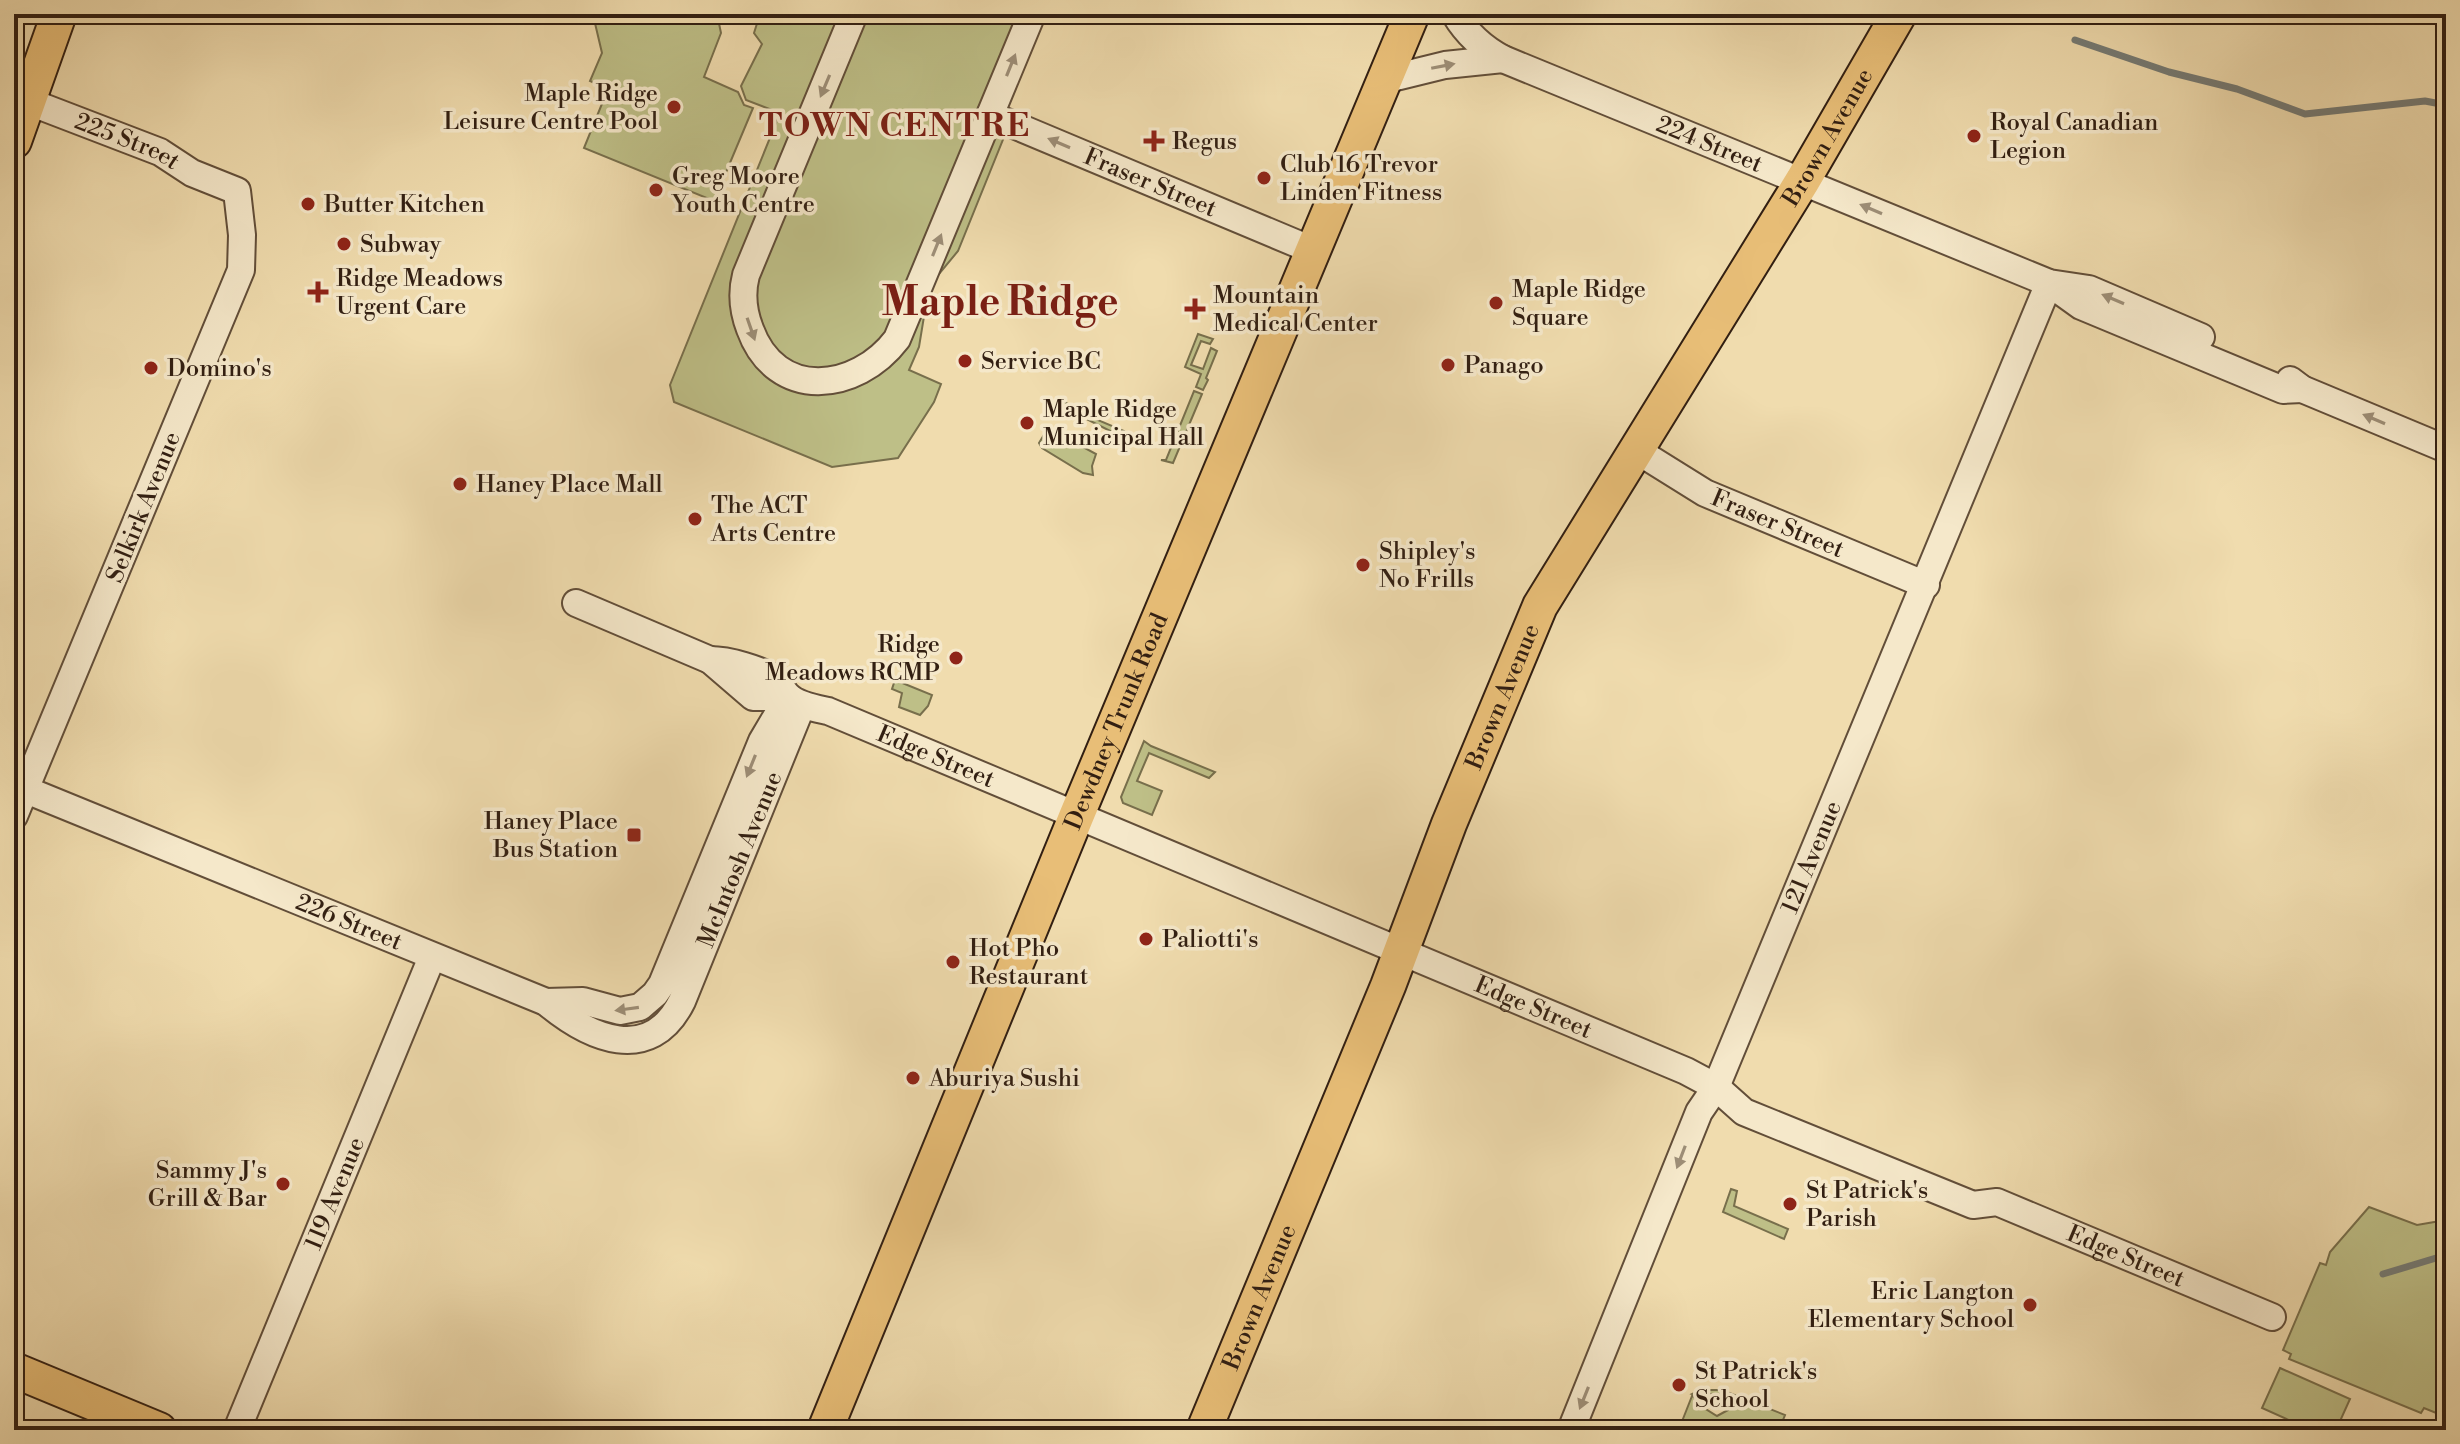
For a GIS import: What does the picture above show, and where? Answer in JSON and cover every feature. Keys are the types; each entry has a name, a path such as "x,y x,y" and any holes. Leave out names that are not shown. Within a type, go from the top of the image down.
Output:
{"main road":[{"path":"14,141 21,99 59,14"},
{"name":"Dewdney Trunk Road","path":"825,1430 1076,817 1412,14"},
{"name":"Brown Avenue","path":"1204,1430 1540,606 1803,180 1899,14"},
{"path":"14,1370 159,1430"}],"street":[{"path":"854,14 744,281 743,303 749,327 763,354 775,367 800,379 829,381 864,369 890,348 900,335 1032,14"},
{"name":"224 Street","path":"1455,14 1471,37 1503,59 2049,283 2089,289 2280,371 2302,389 2446,449"},
{"name":"224 Street","path":"1384,80 1445,65 1503,59"},
{"name":"225 Street","path":"21,99 160,152 192,173 237,191"},
{"name":"Fraser Street","path":"990,115 1312,250"},
{"name":"Selkirk Avenue","path":"14,816 20,787 241,270 242,235 237,191"},
{"name":"121 Avenue","path":"1571,1430 1699,1112 1716,1087 2049,283"},
{"name":"Fraser Street","path":"1636,450 1705,493 1926,585"},
{"name":"Edge Street","path":"576,603 710,660 727,660 776,680 795,701 828,711 1686,1071 1716,1087 1744,1112 1973,1205 1997,1202 2272,1317"},
{"path":"546,1002 583,1001 620,1011 640,1007 655,994 662,984 762,741 795,701"},
{"name":"McIntosh Avenue","path":"676,1013 795,701"},
{"name":"226 Street","path":"20,787 546,1002 581,1028 614,1039 638,1039 655,1033 676,1013"},
{"name":"119 Avenue","path":"237,1430 432,957"}],"green space":[{"name":"Maple Ridge Leisure Centre Pool","path":"620,14 717,14 721,33 704,77 738,92 744,105 753,108 714,201 584,148 608,89 590,81 602,53 594,19"},
{"path":"760,14 1023,14 979,127 1004,137 958,251 929,286 919,347 909,370 941,384 934,402 898,458 832,467 674,402 670,385 780,113 746,100 741,86 762,44 754,33"},
{"path":"1198,334 1213,339 1210,344 1201,341 1191,365 1203,369 1211,348 1217,351 1203,390 1196,387 1201,374 1185,367"},
{"path":"1194,391 1202,394 1173,463 1161,460 1166,460"},
{"path":"1061,398 1074,410 1124,431 1122,437 1061,406 1056,415 1050,412"},
{"path":"1048,428 1096,454 1093,475 1083,473 1042,448 1039,443"},
{"path":"895,680 932,695 920,715 899,707 902,693 892,689"},
{"path":"1144,741 1215,772 1209,778 1149,753 1137,781 1162,791 1152,815 1123,803 1121,797"},
{"path":"1731,1189 1737,1191 1734,1206 1788,1229 1784,1239 1723,1212"},
{"path":"2369,1207 2417,1225 2446,1220 2446,1417 2424,1408 2421,1413 2289,1359 2291,1354 2283,1350 2320,1263 2326,1265 2330,1252"},
{"path":"2280,1368 2350,1399 2336,1430 2311,1430 2262,1408"},
{"path":"1700,1390 1722,1390 1785,1415 1781,1425 1783,1430 1763,1430 1740,1421 1736,1430 1716,1430 1698,1422 1694,1430 1679,1429 1692,1396 1703,1401 1701,1406 1717,1416 1728,1410 1729,1401 1725,1394 1706,1394 1704,1398 1692,1394"}],"waterway":[{"path":"2075,40 2169,72 2237,89 2305,114 2425,101 2446,105"},
{"path":"2383,1274 2446,1255"}],"place":[{"name":"Maple Ridge Leisure Centre Pool","path":"674,107"},
{"name":"Royal Canadian Legion","path":"1974,136"},
{"name":"Regus","path":"1154,141"},
{"name":"Club 16 Trevor Linden Fitness","path":"1264,178"},
{"name":"Greg Moore Youth Centre","path":"656,190"},
{"name":"Butter Kitchen","path":"308,204"},
{"name":"Subway","path":"344,244"},
{"name":"Ridge Meadows Urgent Care","path":"318,292"},
{"name":"Maple Ridge Square","path":"1496,303"},
{"name":"Mountain Medical Center","path":"1195,309"},
{"name":"Service BC","path":"965,361"},
{"name":"Panago","path":"1448,365"},
{"name":"Domino's","path":"151,368"},
{"name":"Maple Ridge Municipal Hall","path":"1027,423"},
{"name":"Haney Place Mall","path":"460,484"},
{"name":"The ACT Arts Centre","path":"695,519"},
{"name":"Shipley's No Frills","path":"1363,565"},
{"name":"Ridge Meadows RCMP","path":"956,658"},
{"name":"Haney Place Bus Station","path":"634,835"},
{"name":"Paliotti's","path":"1146,939"},
{"name":"Hot Pho Restaurant","path":"953,962"},
{"name":"Aburiya Sushi","path":"913,1078"},
{"name":"Sammy J's Grill & Bar","path":"283,1184"},
{"name":"St Patrick's Parish","path":"1790,1204"},
{"name":"Eric Langton Elementary School","path":"2030,1305"},
{"name":"St Patrick's School","path":"1679,1385"}],"district":[{"name":"TOWN CENTRE","path":"895,125"},
{"name":"Maple Ridge","path":"1000,301"}]}
